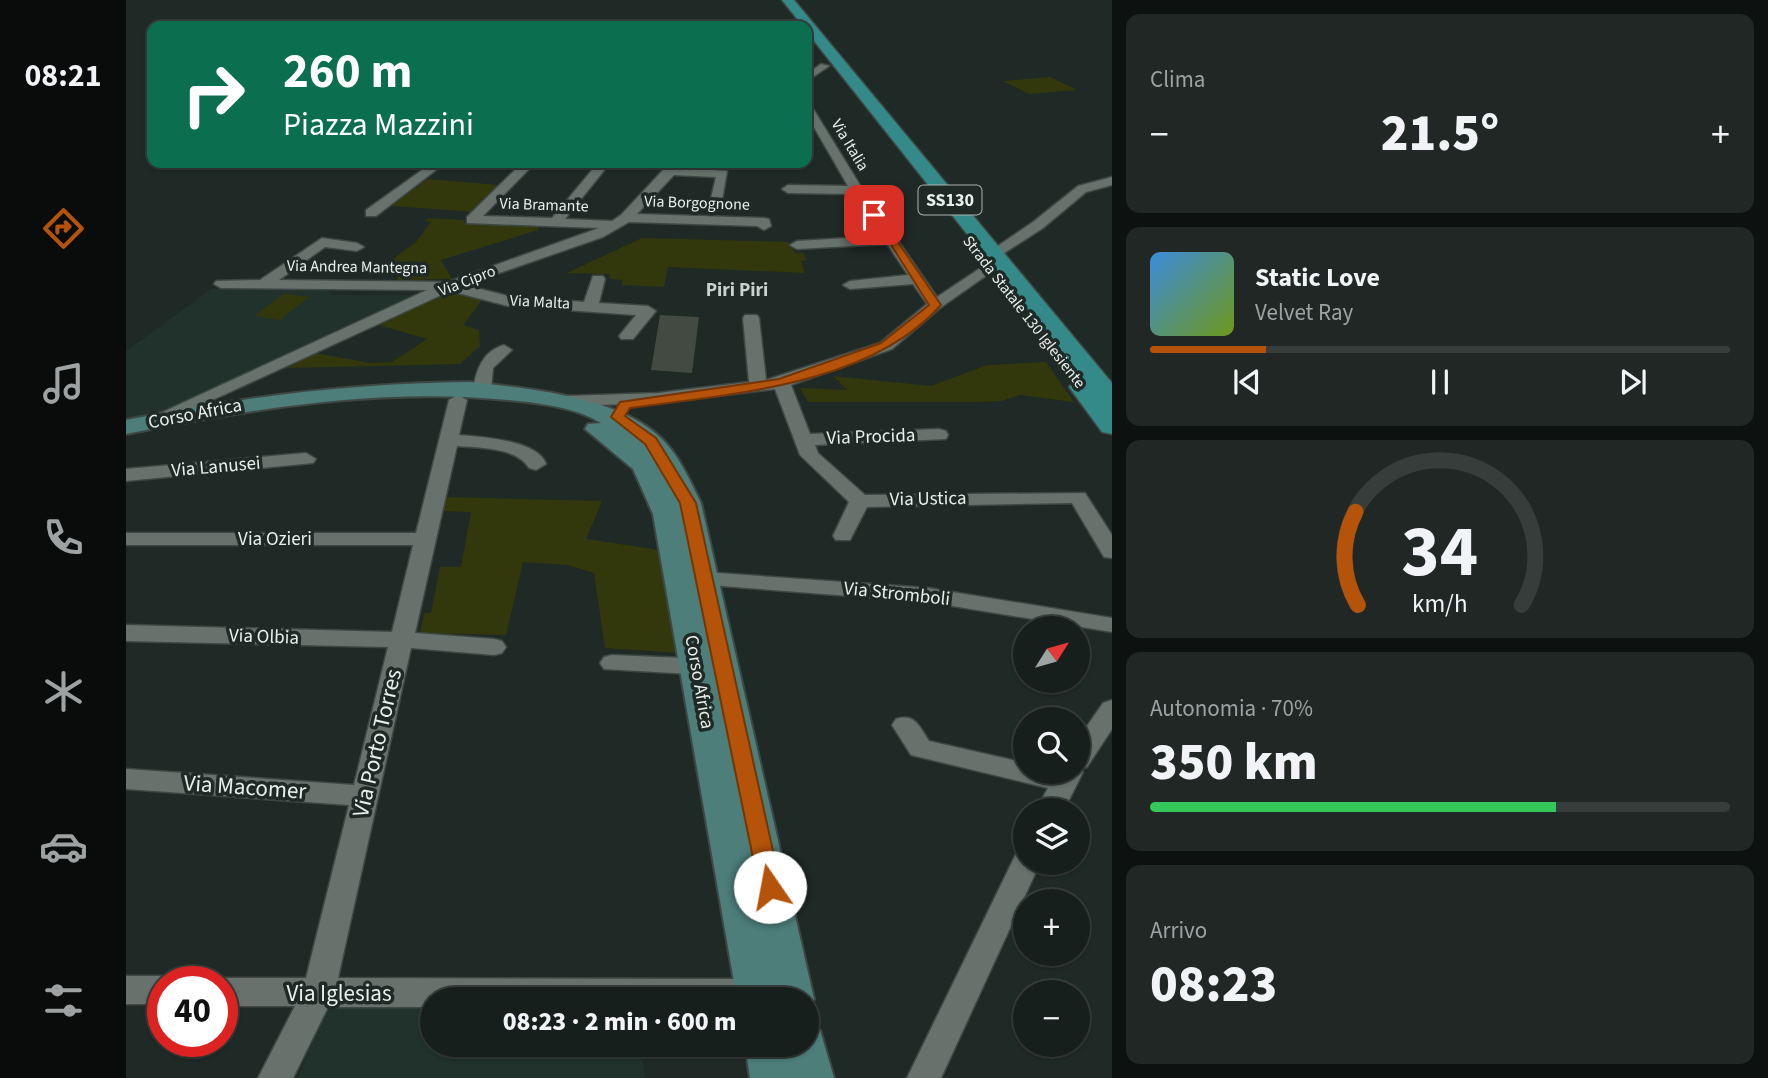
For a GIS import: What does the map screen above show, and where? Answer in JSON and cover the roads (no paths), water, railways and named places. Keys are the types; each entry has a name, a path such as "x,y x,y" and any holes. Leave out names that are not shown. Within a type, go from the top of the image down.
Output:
{"main road":[{"path":"782,0 798,21"},
{"name":"Strada Statale 130 Iglesiente","path":"788,0 804,21"},
{"name":"Strada Statale 130 Iglesiente","path":"812,31 991,261 1112,426"},
{"name":"Strada Statale 130 Iglesiente","path":"812,38 991,261 1112,400"}],"street":[{"path":"812,74 824,66"},
{"name":"Via Italia","path":"812,120 820,140 935,305"},
{"path":"371,213 432,168"},
{"name":"Via Bramante","path":"524,168 472,220 555,223 621,221"},
{"path":"555,223 600,168"},
{"name":"Via Cipro","path":"136,428 449,286 598,234 621,221 673,168"},
{"path":"681,168 723,174 716,203"},
{"path":"564,408 781,383 886,346 1082,189 1112,181"},
{"path":"788,189 857,190"},
{"name":"Via Borgognone","path":"621,221 764,222 764,226"},
{"path":"797,245 891,240"},
{"name":"Via Andrea Mantegna","path":"264,284 322,242 357,247"},
{"name":"Via Malta","path":"591,304 598,279"},
{"path":"849,285 917,279"},
{"name":"Via Andrea Mantegna","path":"221,284 449,286"},
{"name":"Via Malta","path":"449,286 508,301 591,304 648,310 627,336"},
{"path":"751,318 758,386"},
{"path":"470,395 485,367 504,350"},
{"path":"240,381 234,391 236,396 245,399 288,397"},
{"name":"Via Cipro","path":"198,412 240,381"},
{"path":"781,383 809,455 860,501 843,536"},
{"name":"Corso Africa","path":"136,428 270,408 470,395"},
{"name":"Corso Africa","path":"136,428 198,412 288,397 470,395 503,402 624,414 651,441 688,503 692,578 710,667 790,987"},
{"name":"Via Porto Torres","path":"275,1078 318,994 448,439 470,395"},
{"path":"624,414 658,398"},
{"name":"Corso Africa","path":"564,408 618,441 639,458 657,482 692,578"},
{"name":"Via Procida","path":"803,440 939,435"},
{"path":"448,439 522,451 534,457 536,464"},
{"name":"Via Lanusei","path":"126,475 306,459"},
{"name":"Via Ustica","path":"860,501 1078,497 1112,552"},
{"name":"Via Ozieri","path":"126,539 425,539"},
{"name":"Via Stromboli","path":"692,578 928,595 1112,625"},
{"name":"Via Olbia","path":"126,633 401,640 495,647"},
{"path":"612,663 710,667"},
{"name":"Corso Africa","path":"710,667 757,987"},
{"path":"1090,741 1112,709"},
{"path":"905,725 920,748 1013,762"},
{"name":"Via Macomer","path":"126,779 365,796"},
{"path":"924,1078 1020,875"},
{"name":"Via Iglesias","path":"238,992 420,994"},
{"path":"769,1057 773,1078"},
{"path":"807,1057 811,1078"}],"district":[{"name":"Piri Piri","path":"737,290"}]}
